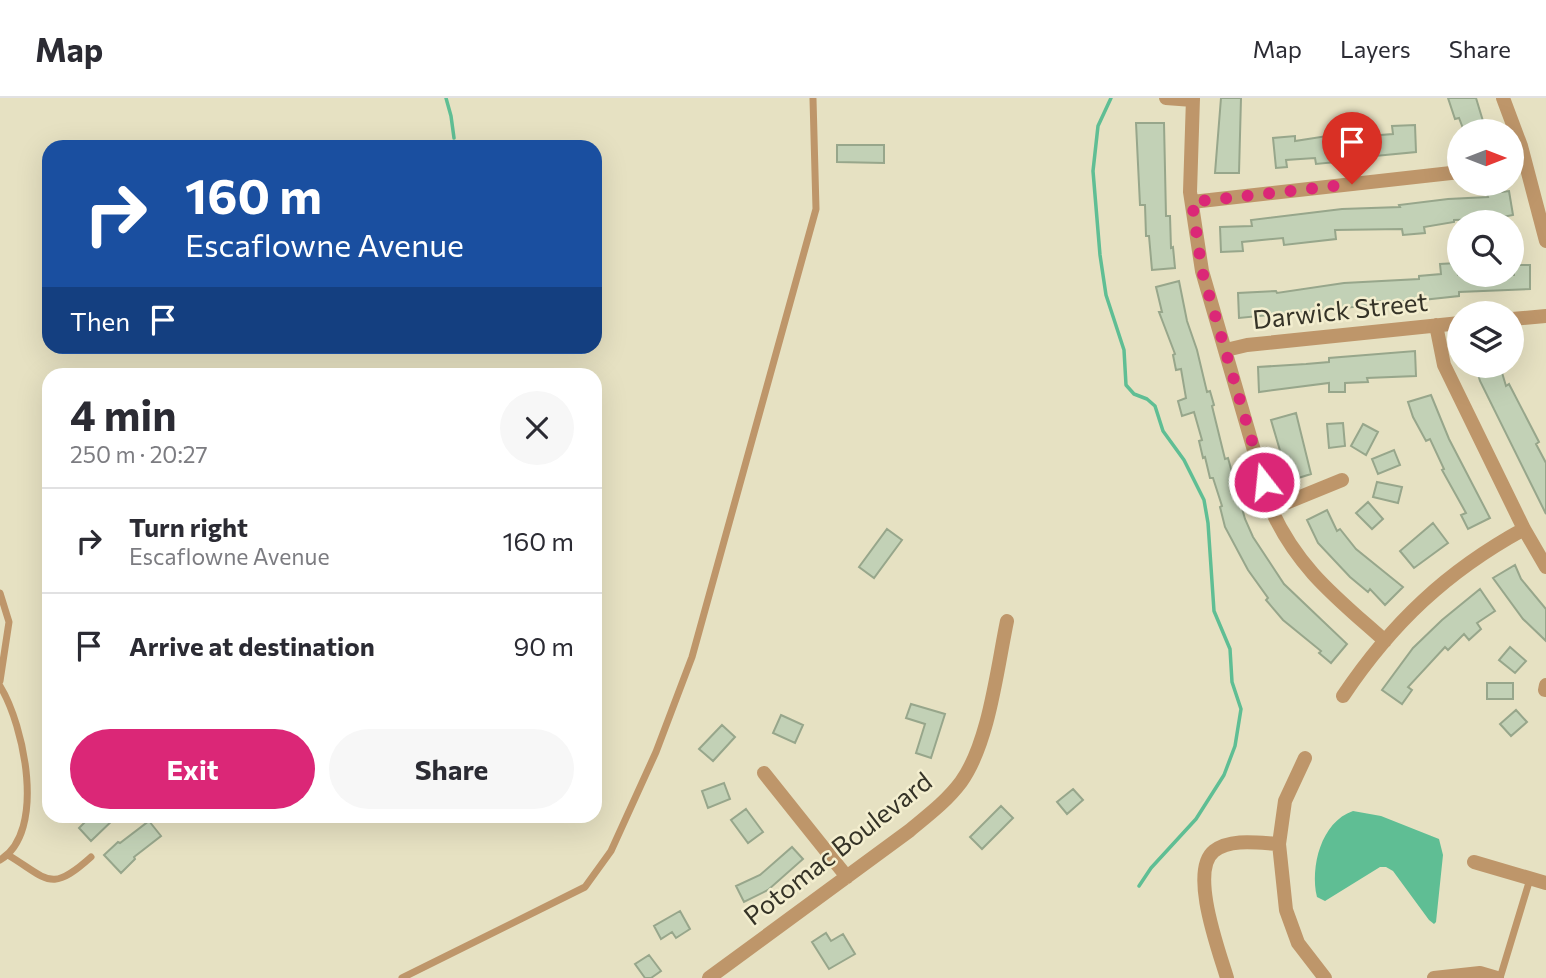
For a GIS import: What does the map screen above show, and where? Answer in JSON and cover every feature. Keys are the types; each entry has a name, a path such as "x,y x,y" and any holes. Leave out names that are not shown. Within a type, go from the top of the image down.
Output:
{"street":[{"path":"1166,98 1193,99 1190,161 1192,202 1202,271 1271,509 1283,535 1313,577 1385,641"},
{"path":"1503,98 1508,119"},
{"path":"1192,202 1447,173"},
{"path":"1524,179 1545,233"},
{"path":"1524,318 1546,316"},
{"name":"Darwick Street","path":"1226,350 1247,345 1447,324"},
{"path":"1436,325 1444,365 1524,529 1546,567"},
{"path":"1271,509 1342,480"},
{"path":"1343,696 1385,641 1443,581 1524,529"},
{"name":"Potomac Boulevard","path":"709,978 937,807 965,775 976,755 983,732 1007,621"},
{"path":"1305,758 1285,802 1279,844 1286,910 1298,943 1325,978"},
{"path":"764,773 847,877"},
{"path":"1227,978 1209,914 1203,873 1207,861 1214,851 1229,845 1244,842 1279,844"},
{"path":"1474,862 1546,884"},
{"path":"1434,978 1480,973 1498,978"}],"lane":[{"path":"402,978 585,887 611,851 656,752 692,657 816,209 813,99"},
{"path":"0,593 9,622 0,684 14,712 22,737 27,792 19,839 8,855 0,860"},
{"path":"8,855 22,863 29,872 46,879 71,875 91,857"},
{"path":"1498,978 1530,878"}],"shaded area":[{"path":"1353,811 1381,816 1439,839 1443,855 1434,924 1393,871 1386,867 1380,867 1325,901 1317,897 1315,872 1320,847 1333,825"}],"building":[{"path":"1221,98 1241,98 1239,173 1215,173"},
{"path":"1448,98 1476,98 1482,119 1455,119"},
{"path":"1136,123 1164,123 1166,216 1170,216 1175,268 1152,270 1149,236 1146,236 1145,205 1140,205"},
{"path":"1415,125 1416,152 1365,157 1365,153 1346,153 1346,161 1316,164 1315,158 1286,160 1287,167 1276,168 1273,138 1295,136 1295,141 1334,135 1334,130 1355,130 1355,137 1393,134 1392,126"},
{"path":"837,145 884,145 884,163 837,162"},
{"path":"1510,196 1512,210 1447,210 1447,223 1424,227 1425,233 1403,235 1402,229 1335,230 1336,239 1284,245 1283,238 1242,242 1243,251 1221,252 1220,227 1252,226 1251,220 1342,209 1400,207 1399,205 1448,199"},
{"path":"1440,264 1447,264 1447,287 1524,287 1524,265 1530,265 1530,289 1459,292 1459,296 1413,301 1369,301 1369,305 1239,318 1238,293 1277,293 1344,283 1419,279 1419,276 1441,274"},
{"path":"1179,281 1207,392 1210,391 1214,405 1212,406 1225,459 1228,458 1245,519 1253,537 1284,584 1347,644 1331,663 1319,653 1321,651 1283,620 1266,600 1268,598 1248,570 1225,527 1220,507 1222,506 1213,478 1210,478 1205,457 1203,458 1199,441 1202,440 1194,412 1182,416 1178,401 1186,398 1181,369 1176,370 1175,354 1159,312 1162,312 1156,287"},
{"path":"1415,351 1416,376 1367,378 1368,382 1345,383 1345,392 1329,392 1329,383 1259,392 1258,367 1329,362 1329,358"},
{"path":"1479,378 1504,378 1539,442 1536,444 1546,463 1546,514"},
{"path":"1431,395 1449,439 1490,518 1468,529 1461,515 1466,513 1442,470 1444,469 1430,439 1426,441 1413,417 1408,402"},
{"path":"1296,413 1311,474 1289,481 1271,420"},
{"path":"1343,423 1345,446 1329,448 1327,424"},
{"path":"1363,424 1378,432 1366,455 1351,446"},
{"path":"1394,450 1400,465 1378,474 1372,459"},
{"path":"1377,482 1402,487 1398,503 1373,497"},
{"path":"1368,502 1383,519 1372,529 1356,513"},
{"path":"1327,510 1337,531 1340,529 1356,549 1403,587 1385,605 1370,589 1368,592 1350,577 1318,543 1307,520"},
{"path":"1433,523 1448,543 1414,568 1400,551"},
{"path":"887,529 902,540 874,578 859,567"},
{"path":"1515,565 1521,579 1546,609 1546,641 1523,619 1493,578"},
{"path":"1480,589 1495,611 1477,623 1481,629 1469,640 1464,634 1448,650 1445,647 1408,687 1412,690 1402,704 1382,690 1413,648"},
{"path":"1510,647 1526,661 1515,673 1499,660"},
{"path":"1487,683 1513,683 1513,699 1487,699"},
{"path":"911,704 945,714 931,758 916,753 925,724 906,718"},
{"path":"1516,710 1527,722 1511,736 1500,724"},
{"path":"781,715 803,725 795,743 773,733"},
{"path":"722,725 735,737 713,761 699,749"},
{"path":"724,783 730,799 708,808 702,791"},
{"path":"1073,789 1083,800 1067,814 1057,802"},
{"path":"1001,806 1013,818 982,849 970,837"},
{"path":"746,809 763,832 748,843 731,820"},
{"path":"84,823 110,823 91,841 79,828"},
{"path":"146,823 151,823 161,836 134,857 121,873 104,855"},
{"path":"792,847 803,859 768,890 744,902 736,886 760,875"},
{"path":"680,911 690,929 676,938 672,932 661,939 654,926"},
{"path":"826,933 831,941 843,934 855,954 829,969 812,942"},
{"path":"649,955 661,971 651,978 645,978 635,964"}],"waterway":[{"path":"446,98 454,138"},
{"path":"1111,98 1098,126 1093,171 1106,295 1124,350 1126,385 1134,394 1147,399 1155,406 1163,431 1184,460 1204,500 1214,611 1230,649 1232,682 1241,709 1235,746 1224,775 1196,819 1151,868 1139,886"}],"route":[{"path":"1264,482 1202,271 1192,202 1352,184"}]}
